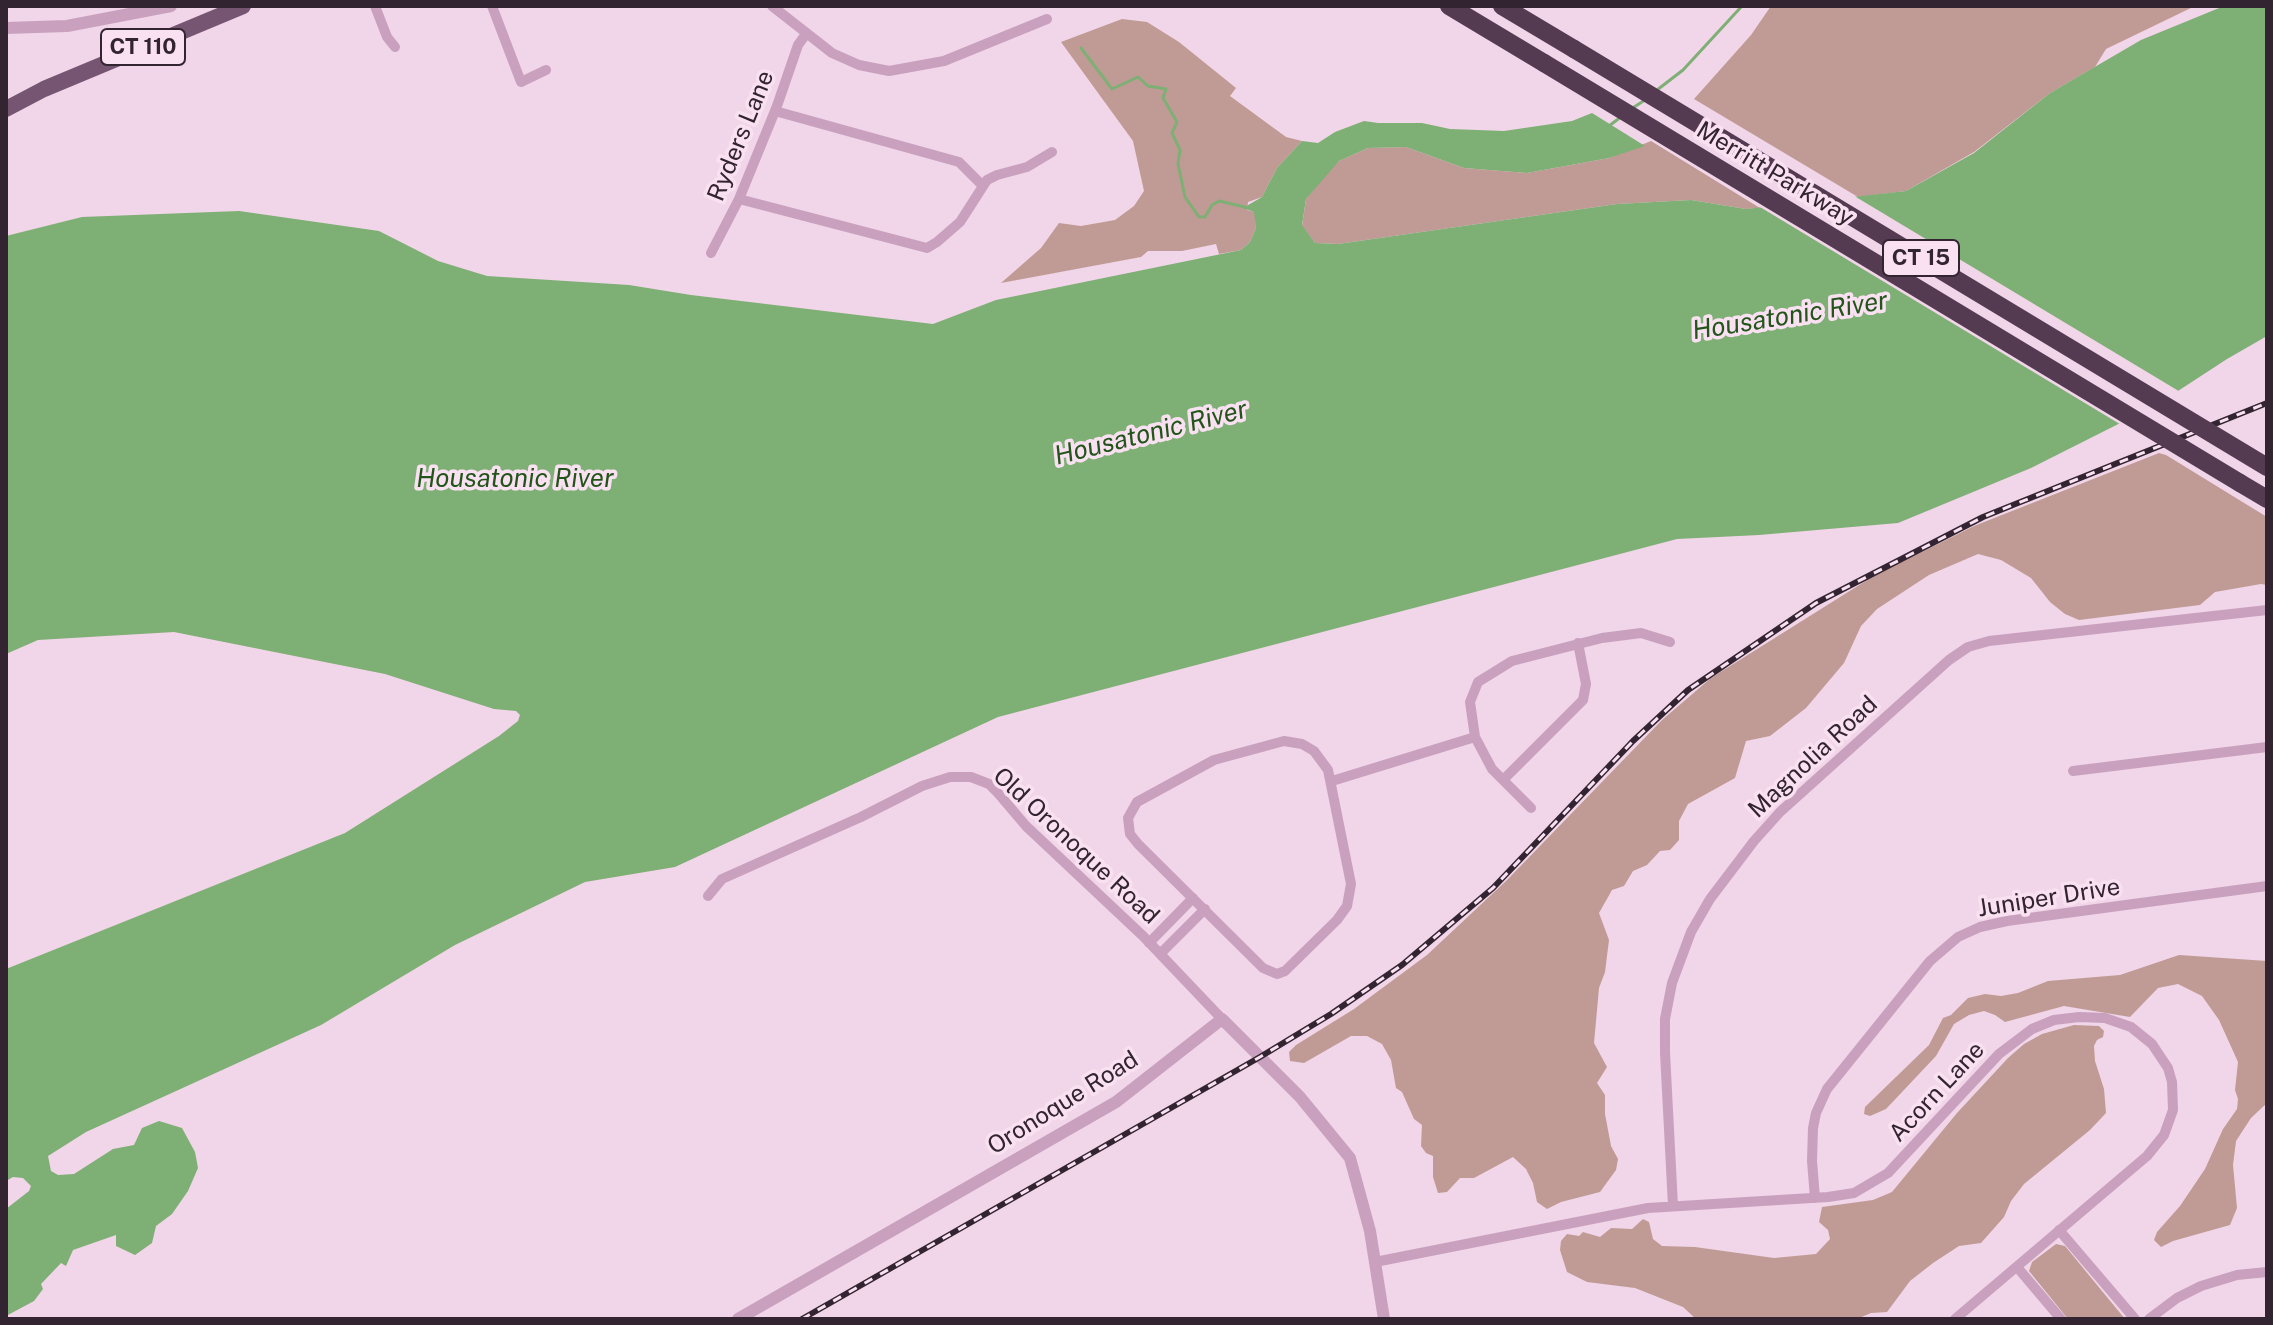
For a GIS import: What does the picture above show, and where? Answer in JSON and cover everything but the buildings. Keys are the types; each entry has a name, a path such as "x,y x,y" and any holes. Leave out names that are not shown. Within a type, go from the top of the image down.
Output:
{"highway":[{"name":"Merritt Parkway","path":"1449,6 2267,499"},
{"name":"Merritt Parkway","path":"1502,6 2267,467"}],"main road":[{"name":"CT 110","path":"6,109 44,89 243,6"}],"street":[{"path":"6,28 67,26 171,6"},
{"path":"375,6 387,37 395,47"},
{"path":"492,6 521,82 546,70"},
{"path":"772,6 806,34 847,61 889,71 944,61 1047,19"},
{"name":"Ryders Lane","path":"711,253 739,199 798,45 806,34"},
{"path":"775,111 959,162 982,185"},
{"path":"739,199 927,248 960,222 982,185 997,175 1027,167 1052,152"},
{"name":"Magnolia Road","path":"1673,1206 1665,1053 1665,1019 1672,983 1691,932 1710,899 1780,812 1949,660 1968,647 1989,641 2267,610"},
{"path":"1531,808 1492,769 1475,737 1470,702 1478,682 1512,661 1578,643 1641,633 1670,642"},
{"path":"1503,780 1583,700 1586,684 1578,643"},
{"path":"1332,781 1475,737"},
{"path":"1284,741 1296,742 1314,751 1325,764 1332,781 1351,878 1349,899 1337,920 1285,971 1274,974 1263,968 1130,834 1128,818 1137,802 1214,760 1284,741"},
{"path":"2073,771 2267,747"},
{"name":"Old Oronoque Road","path":"708,896 716,884 739,870 922,786 961,776 980,779 989,784 1043,842 1149,943 1222,1019"},
{"name":"Juniper Drive","path":"1815,1198 1813,1128 1827,1089 1930,961 1958,937 1980,927 2007,921 2267,886"},
{"path":"1149,943 1193,898"},
{"path":"1160,954 1205,909"},
{"name":"Acorn Lane","path":"1375,1262 1635,1210 1854,1193 1888,1173 1999,1054 2032,1029 2066,1018 2105,1018 2131,1027 2162,1055 2172,1082 2173,1110 2156,1147 1955,1319"},
{"path":"1222,1019 1293,1089 1350,1158 1363,1198 1384,1319"},
{"name":"Oronoque Road","path":"738,1319 1116,1102 1222,1019"},
{"path":"2059,1230 2135,1319"},
{"path":"2017,1267 2061,1319"},
{"path":"2149,1319 2177,1298 2201,1286 2237,1275 2267,1272"}],"shaded area":[{"path":"1771,6 2195,6 2106,49 2095,67 2050,93 1974,152 1906,191 1858,197 1694,99 1751,35"},
{"path":"1122,19 1147,22 1179,42 1236,88 1230,96 1286,137 1302,141 1277,168 1262,197 1248,202 1247,210 1255,212 1256,228 1250,242 1241,250 1219,254 1216,244 1182,251 1148,251 1141,257 1001,283 1041,248 1059,223 1081,226 1115,220 1134,206 1144,191 1133,141 1061,42"},
{"path":"1651,141 1760,208 1746,209 1691,200 1617,204 1338,244 1315,243 1302,226 1306,199 1327,172 1339,161 1368,148 1406,147 1464,168 1527,173 1609,158"},
{"path":"2159,453 2267,517 2267,585 2215,592 2200,605 2079,620 2050,602 2031,578 2001,560 1978,554 1929,575 1877,609 1861,626 1844,663 1806,708 1770,736 1746,741 1735,778 1688,804 1679,821 1679,840 1670,850 1660,851 1647,865 1633,871 1624,886 1612,890 1599,913 1609,940 1605,972 1599,988 1594,1043 1607,1067 1597,1083 1605,1095 1611,1146 1618,1159 1616,1170 1600,1192 1547,1209 1537,1202 1526,1169 1513,1157 1474,1178 1460,1178 1447,1192 1438,1193 1433,1177 1433,1156 1421,1146 1422,1125 1414,1119 1402,1092 1396,1088 1391,1060 1382,1044 1367,1036 1351,1036 1304,1063 1290,1061 1289,1052 1296,1045 1354,1009 1427,955 1506,881 1662,720 1711,678 1872,577 1974,526"},
{"path":"2179,955 2267,961 2267,1103 2251,1118 2236,1141 2233,1165 2237,1208 2230,1225 2161,1247 2154,1240 2205,1169 2223,1129 2237,1109 2238,1099 2235,1090 2238,1062 2219,1020 2202,996 2178,984 2158,988 2130,1017 2064,1006 2005,1022 1984,1011 1969,1015 1954,1024 1936,1056 1886,1109 1870,1116 1864,1114 1865,1107 1929,1045 1943,1018 1951,1015 1968,998 2018,993 2048,981 2120,975"},
{"path":"2074,1025 2099,1026 2104,1031 2103,1037 2094,1046 2106,1113 2024,1184 2004,1217 1981,1243 1959,1246 1933,1263 1910,1281 1887,1312 1871,1313 1857,1319 1696,1319 1683,1307 1635,1288 1587,1282 1567,1272 1560,1250 1561,1241 1567,1234 1579,1236 1583,1232 1600,1237 1611,1228 1632,1229 1643,1219 1649,1222 1653,1239 1662,1246 1695,1247 1774,1258 1816,1254 1830,1239 1828,1230 1819,1222 1822,1207 1873,1200 1892,1192 1957,1113 2008,1058 2042,1034"},
{"path":"2056,1244 2065,1246 2125,1319 2068,1319 2029,1271 2032,1262"}],"water":[{"name":"Housatonic River","path":"2224,6 2267,6 2267,336 2158,404 2031,468 1898,523 1677,539 998,717 675,867 585,882 455,945 321,1025 86,1132 48,1156 51,1171 58,1175 74,1174 113,1149 134,1145 142,1128 159,1121 182,1128 195,1152 198,1168 188,1191 172,1214 156,1226 152,1243 135,1255 116,1246 116,1235 73,1250 66,1266 61,1263 41,1284 43,1289 34,1301 6,1316 6,1209 31,1186 23,1178 13,1177 6,1181 6,969 345,833 499,736 518,721 520,715 516,711 494,709 385,674 174,632 38,640 6,654 6,236 82,217 239,211 379,231 438,261 487,276 629,285 933,324 996,300 1241,250 1250,242 1256,228 1254,212 1243,208 1262,197 1277,168 1302,141 1318,143 1335,132 1364,121 1504,131 1572,121 1592,113 1645,146 1609,158 1527,173 1464,168 1406,147 1368,148 1339,161 1306,199 1302,225 1315,243 1338,244 1617,204 1691,200 1746,209 1906,191 1974,153 2050,93 2141,40"}],"pier":[{"path":"1851,194 2182,393 2123,426 1755,204"}],"waterway":[{"path":"1657,90 1683,70 1742,6"},
{"path":"1081,48 1112,89 1138,77 1148,86 1166,89 1163,98 1177,122 1172,133 1180,150 1178,164 1185,197 1199,217 1205,217 1212,205 1219,201 1245,207"},
{"path":"1631,109 1645,100"},
{"path":"1609,126 1622,116"}],"railway":[{"path":"802,1319 1260,1057 1331,1014 1402,965 1493,888 1633,741 1688,690 1816,603 1983,517 2267,403"}]}
